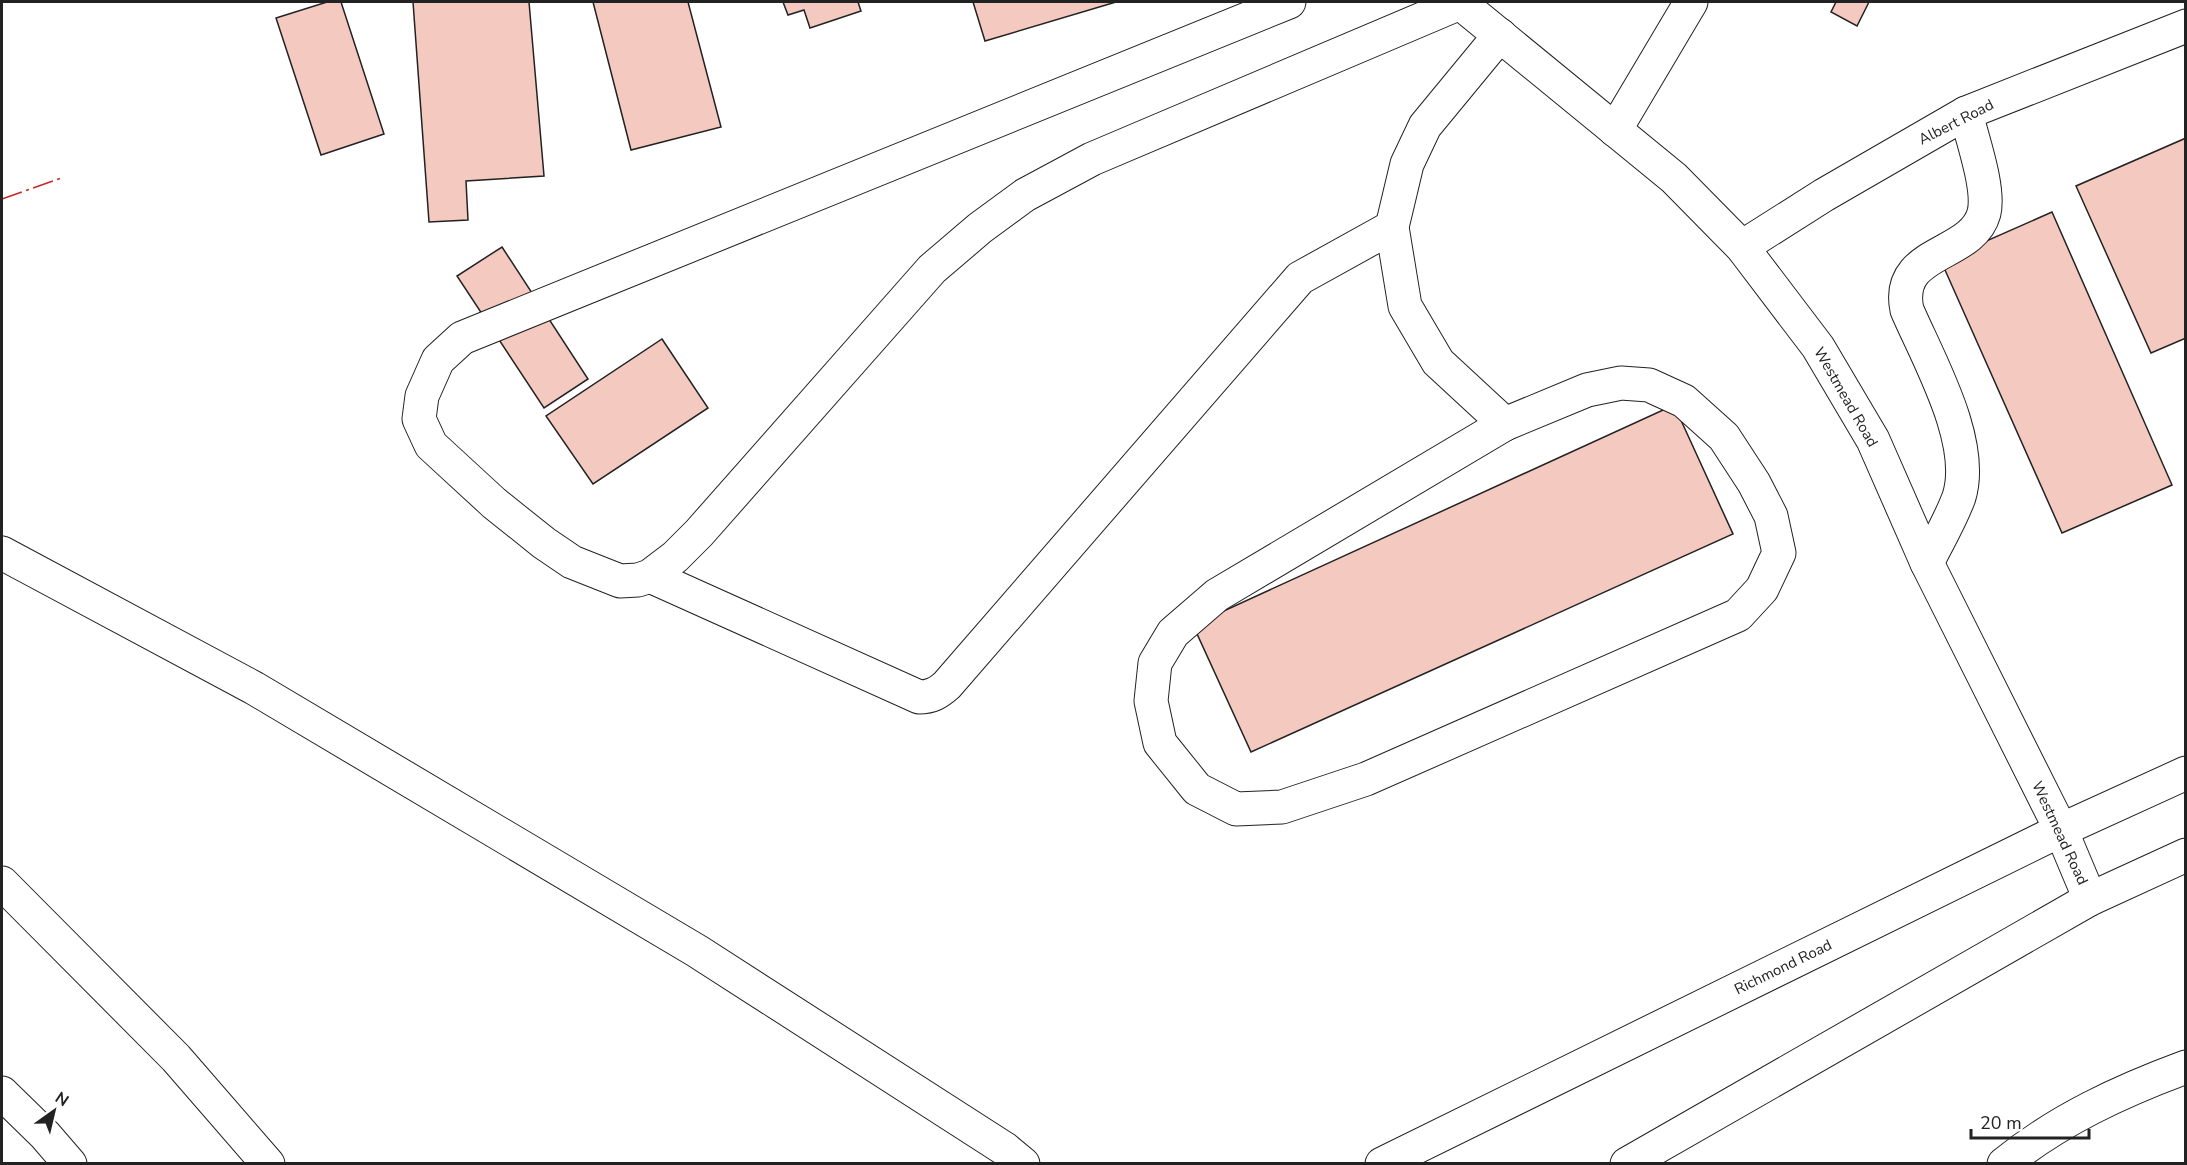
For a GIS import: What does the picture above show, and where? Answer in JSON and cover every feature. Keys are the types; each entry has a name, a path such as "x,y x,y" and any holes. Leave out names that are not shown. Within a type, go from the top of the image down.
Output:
{"main road":[{"path":"1289,2 462,339 438,360 422,396 419,419 431,445 494,503 572,562 620,581 638,580 650,576 675,557 699,533 932,269 980,228 1025,195 1092,159 1459,2"},
{"name":"Westmead Road","path":"1459,2 1674,178 1742,247 1818,347 1873,440 1928,563 2061,830 2090,899"},
{"path":"1615,130 1691,2"},
{"name":"Albert Road","path":"1742,247 1824,195 1966,113 2186,26"},
{"path":"1500,35 1425,126 1407,164 1392,227 1405,306 1438,362 1505,424"},
{"path":"1928,563 1959,496 1963,476 1962,453 1958,434 1945,399 1907,310 1906,286 1911,276 1926,262 1969,235 1984,215 1985,189 1966,113"},
{"path":"650,576 919,697 929,697 947,685 1300,278 1392,227"},
{"path":"1621,383 1649,385 1684,401 1724,437 1754,483 1771,516 1779,553 1762,589 1738,615 1366,779 1282,807 1236,809 1197,789 1161,743 1151,701 1155,663 1173,633 1217,595 1505,424 1587,390 1621,383"},
{"path":"2,553 254,688 686,945 1005,1149 1023,1164"},
{"name":"Richmond Road","path":"1382,1164 2061,830 2186,773"},
{"path":"1627,1164 2090,899 2186,855"},
{"path":"2,884 176,1058 268,1164"},
{"path":"2004,1164 2080,1112 2142,1083 2186,1067"},
{"path":"2,1093 70,1164"}],"building":[{"path":"327,2 341,2 384,134 321,155 276,18"},
{"path":"413,2 529,2 544,176 466,181 468,220 429,222"},
{"path":"593,2 688,2 721,127 631,150"},
{"path":"783,2 858,2 861,11 810,28 804,10 788,15"},
{"path":"973,2 1116,2 985,41"},
{"path":"1836,2 1869,2 1857,26 1831,12"},
{"path":"2186,138 2186,338 2151,353 2076,186"},
{"path":"2052,212 2172,485 2062,533 1941,261"},
{"path":"502,247 588,379 544,408 457,276"},
{"path":"662,339 708,408 593,484 546,416"},
{"path":"1674,405 1733,534 1251,752 1193,625"}],"power":[{"path":"2,199 64,177"}]}
